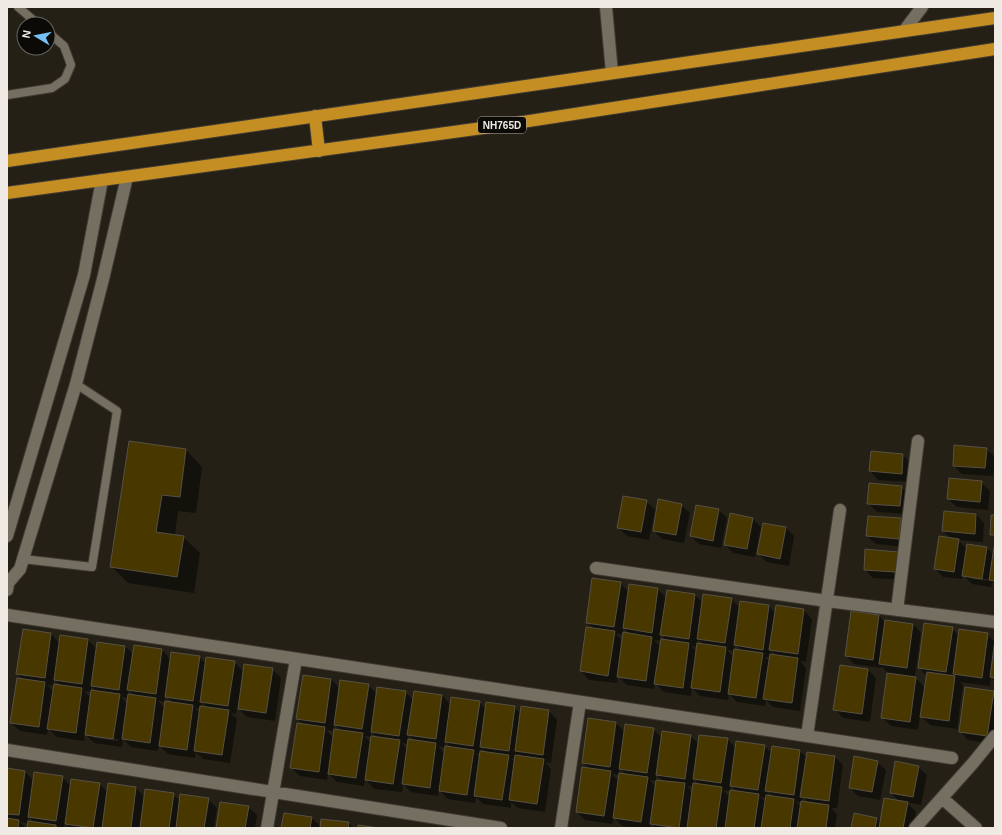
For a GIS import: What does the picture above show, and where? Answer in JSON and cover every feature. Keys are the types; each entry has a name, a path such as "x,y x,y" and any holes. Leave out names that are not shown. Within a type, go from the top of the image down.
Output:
{"highway":[{"path":"7,161 995,18"},
{"name":"NH765D","path":"7,193 490,127 995,49"},
{"path":"315,116 319,150"}],"street":[{"path":"606,7 612,73"},
{"path":"904,31 922,7"},
{"path":"7,584 20,570 76,384 127,177"},
{"path":"7,536 84,274 102,180"},
{"path":"897,610 918,441"},
{"path":"807,736 840,510"},
{"path":"596,568 827,601 995,622"},
{"path":"7,615 952,758"},
{"path":"267,828 296,659"},
{"path":"560,828 580,702"},
{"path":"915,828 974,763 995,736"},
{"path":"7,750 501,828"},
{"path":"942,798 976,828"}],"lane":[{"path":"18,7 29,16"},
{"path":"7,94 52,88 65,79 71,65 64,46 56,39"},
{"path":"23,559 92,567 117,411 76,384"}],"building":[{"path":"129,441 186,449 180,497 162,495 156,532 184,536 177,577 110,567"},
{"path":"954,445 987,448 985,468 953,466"},
{"path":"871,451 903,454 902,474 869,471"},
{"path":"949,478 982,481 980,502 947,499"},
{"path":"869,483 902,486 900,506 867,504"},
{"path":"623,496 647,500 641,532 617,528"},
{"path":"658,499 682,504 676,535 653,531"},
{"path":"696,505 719,509 713,541 690,536"},
{"path":"944,511 976,514 975,534 942,531"},
{"path":"730,513 753,518 747,549 724,545"},
{"path":"991,515 995,515 995,535 990,535"},
{"path":"868,516 901,518 899,539 866,536"},
{"path":"763,523 786,527 780,559 757,554"},
{"path":"939,536 959,539 954,572 934,569"},
{"path":"967,544 987,547 982,579 962,576"},
{"path":"995,547 995,581 989,580"},
{"path":"865,549 898,552 896,572 864,570"},
{"path":"592,578 621,582 614,627 586,623"},
{"path":"629,584 658,588 652,633 623,628"},
{"path":"667,590 695,594 689,639 660,635"},
{"path":"703,594 732,598 725,643 697,639"},
{"path":"740,601 769,605 763,650 734,645"},
{"path":"776,605 804,609 798,654 769,650"},
{"path":"851,611 879,615 873,660 845,656"},
{"path":"885,620 913,624 907,668 879,664"},
{"path":"924,623 953,627 946,672 918,668"},
{"path":"586,627 615,631 608,676 580,671"},
{"path":"23,629 51,633 45,678 16,674"},
{"path":"959,629 988,633 982,678 953,674"},
{"path":"623,632 652,637 646,681 617,677"},
{"path":"60,635 88,639 82,684 54,680"},
{"path":"661,639 689,643 683,688 654,684"},
{"path":"995,639 995,678 990,677"},
{"path":"97,642 125,646 119,690 91,686"},
{"path":"697,643 726,647 720,692 691,688"},
{"path":"134,645 162,649 156,694 127,690"},
{"path":"734,649 763,653 756,698 728,694"},
{"path":"171,652 200,656 193,701 165,697"},
{"path":"770,654 798,658 792,703 763,699"},
{"path":"206,657 235,661 228,706 200,702"},
{"path":"244,664 273,668 266,713 238,709"},
{"path":"840,665 868,669 862,714 833,710"},
{"path":"927,672 955,676 949,721 920,717"},
{"path":"887,673 916,677 910,722 881,718"},
{"path":"303,675 331,679 325,723 296,719"},
{"path":"17,678 45,682 39,727 10,723"},
{"path":"340,680 369,684 362,729 334,725"},
{"path":"54,684 82,688 76,733 47,729"},
{"path":"377,687 406,691 399,736 371,732"},
{"path":"965,687 994,691 987,736 959,732"},
{"path":"91,690 120,694 113,739 85,735"},
{"path":"414,691 442,695 436,739 407,735"},
{"path":"128,694 156,698 150,743 122,739"},
{"path":"451,697 480,701 473,746 445,742"},
{"path":"165,701 193,705 187,750 159,746"},
{"path":"486,702 515,706 509,751 480,747"},
{"path":"200,706 229,710 222,755 194,751"},
{"path":"521,706 549,710 543,755 515,751"},
{"path":"588,718 616,722 610,767 582,763"},
{"path":"297,723 325,727 319,772 290,768"},
{"path":"625,724 654,728 647,773 619,769"},
{"path":"334,729 363,733 356,778 328,774"},
{"path":"662,731 691,735 685,779 656,775"},
{"path":"699,735 728,738 721,783 693,779"},
{"path":"371,736 400,740 393,784 365,780"},
{"path":"408,739 436,743 430,788 402,784"},
{"path":"736,741 765,745 758,790 730,786"},
{"path":"445,746 474,750 467,795 439,791"},
{"path":"772,746 800,750 794,795 765,791"},
{"path":"480,751 509,755 502,800 474,796"},
{"path":"807,752 835,756 829,801 800,797"},
{"path":"515,755 544,759 537,804 509,800"},
{"path":"854,756 878,761 872,792 849,788"},
{"path":"895,761 919,766 913,797 890,793"},
{"path":"582,767 611,771 604,816 576,812"},
{"path":"7,768 25,771 19,815 7,814"},
{"path":"34,772 63,776 56,821 28,817"},
{"path":"619,773 648,777 641,822 613,818"},
{"path":"71,779 100,783 93,828 65,824"},
{"path":"656,780 685,783 679,828 650,824"},
{"path":"108,783 136,787 131,828 102,828"},
{"path":"693,783 722,787 716,828 687,828"},
{"path":"145,789 174,793 169,828 140,828"},
{"path":"730,790 759,794 754,828 725,828"},
{"path":"180,794 209,798 204,828 176,828"},
{"path":"766,795 794,799 790,828 761,828"},
{"path":"884,798 908,802 903,828 879,828"},
{"path":"801,801 829,805 826,828 797,828"},
{"path":"220,802 249,806 245,828 216,828"},
{"path":"284,813 312,817 310,828 281,828"},
{"path":"854,813 877,818 875,828 851,828"},
{"path":"7,818 19,820 18,828 7,828"},
{"path":"321,819 349,822 348,828 320,828"},
{"path":"28,821 56,825 56,828 27,828"},
{"path":"358,825 379,828 358,828"}]}
